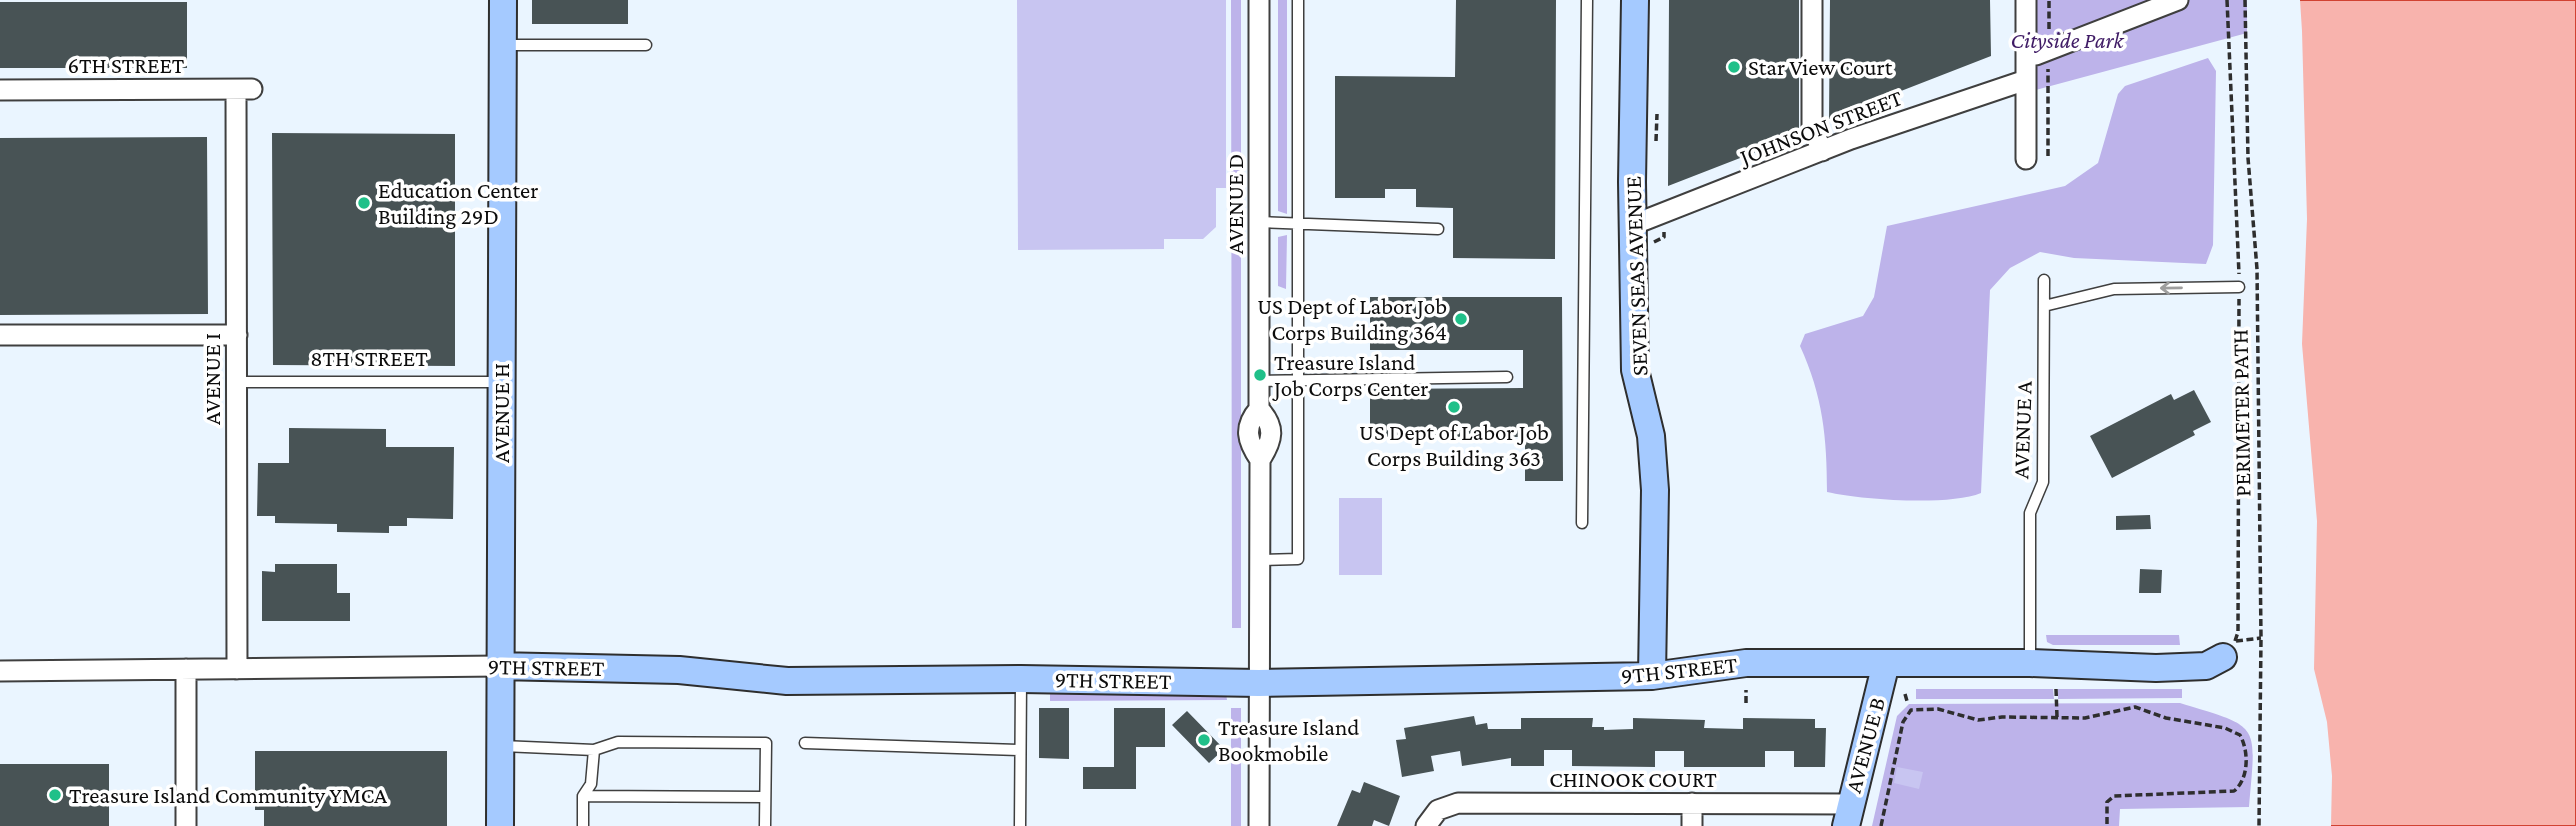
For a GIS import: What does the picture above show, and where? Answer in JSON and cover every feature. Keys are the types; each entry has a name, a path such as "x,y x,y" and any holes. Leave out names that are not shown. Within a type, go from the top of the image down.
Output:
{"street":[{"name":"AVENUE H","path":"500,826 503,0"},
{"name":"AVENUE D","path":"1259,0 1259,409 1249,420 1247,442 1259,460 1259,826"},
{"name":"SEVEN SEAS AVENUE","path":"1635,0 1632,182 1643,234 1635,370 1651,436 1655,490 1653,676"},
{"path":"1812,0 1812,127 1822,151"},
{"path":"2026,0 2026,159"},
{"path":"2042,53 2178,0"},
{"name":"JOHNSON STREET","path":"1643,234 1822,151 2026,80"},
{"name":"6TH STREET","path":"0,90 244,90"},
{"name":"AVENUE I","path":"237,669 236,382 244,90"},
{"path":"0,335 237,335"},
{"name":"9TH STREET","path":"0,671 500,666 679,670 787,681 1021,679 1259,683 1653,676 1746,663 2206,666 2229,649"},
{"name":"AVENUE B","path":"1847,815 1886,663"},
{"path":"186,669 186,826"},
{"name":"CHINOOK COURT","path":"1426,826 1438,810 1458,803 1692,803 1847,815"},
{"path":"1692,803 1692,826"}],"lane":[{"path":"1259,560 1298,559 1298,0"},
{"path":"1582,523 1587,0"},
{"path":"502,45 646,45"},
{"path":"1259,222 1438,229"},
{"name":"AVENUE A","path":"2030,663 2030,513 2043,482 2044,280"},
{"path":"2044,306 2114,289 2239,287"},
{"path":"1259,381 1507,377"},
{"name":"8TH STREET","path":"236,382 501,382"},
{"path":"1020,826 1021,679"},
{"path":"500,746 594,750 618,742 766,743 765,826"},
{"path":"805,743 1020,750"},
{"path":"583,826 583,796 590,784 594,750"},
{"path":"583,796 765,797"}],"path":[{"path":"2048,156 2042,53 2049,0"},
{"path":"2227,0 2239,287 2238,632 2229,649"},
{"name":"PERIMETER PATH","path":"2245,0 2248,158 2257,269 2261,638 2259,826"},
{"path":"1643,234 1664,237 1665,227"},
{"path":"2229,649 2261,638"},
{"path":"1746,690 1746,703"},
{"path":"2056,690 2057,717"},
{"path":"1905,694 1907,701"},
{"path":"1881,826 1903,722 1911,710 1938,709 1978,720 2085,718 2109,711 2141,708 2166,719 2231,730 2245,743 2244,779 2234,791 2114,796 2107,803 2107,826"}],"green space":[{"path":"1231,0 1241,0 1241,628 1232,628"},
{"path":"1278,0 1287,0 1287,214 1278,211"},
{"name":"Cityside Park","path":"2027,0 2247,0 2247,33 2025,93"},
{"path":"2208,58 2216,71 2213,245 2206,264 2074,258 2040,252 2010,268 1990,290 1981,493 1928,501 1827,492 1826,453 1819,400 1800,346 1805,334 1863,316 1874,297 1887,226 2065,186 2098,163 2118,94 2125,86"},
{"path":"1287,235 1286,289 1278,286 1278,237"},
{"path":"2046,635 2179,635 2180,645 2053,645 2047,642"},
{"path":"1916,689 2053,689 2054,699 1916,699"},
{"path":"2058,689 2182,689 2182,698 2058,699"},
{"path":"1050,692 1226,693 1227,700 1050,701"},
{"path":"2180,703 2240,724 2248,733 2253,758 2249,807 2120,809 2119,826 1872,826 1897,716 1909,704"},
{"path":"1231,708 1241,708 1241,826 1231,826"}],"shaded area":[{"path":"1017,0 1226,0 1226,188 1216,188 1216,227 1203,239 1164,239 1164,249 1018,250"},
{"path":"2280,0 2576,0 2576,826 2305,826 2310,754"},
{"path":"1339,498 1382,498 1382,575 1339,575"},
{"path":"1897,767 1923,772 1919,789 1894,783"}],"pier":[{"path":"2277,0 2300,0 2307,219 2302,344 2317,521 2314,669 2327,722 2332,776 2331,826 2301,826 2306,754 2291,653 2280,400"}],"building":[{"path":"532,0 628,0 628,24 532,24"},
{"path":"1456,0 1556,0 1555,259 1453,258 1453,208 1416,207 1416,189 1385,189 1385,198 1335,198 1335,76 1455,77"},
{"name":"Star View Court","path":"1669,0 1799,0 1799,135 1668,186"},
{"path":"1830,0 1990,0 1991,56 1829,119"},
{"path":"0,2 187,2 187,68 0,68"},
{"path":"272,133 455,134 455,366 273,365"},
{"path":"207,137 208,314 0,315 0,138"},
{"path":"1370,297 1562,297 1563,481 1525,481 1525,437 1370,437 1370,389 1523,388 1523,350 1370,350"},
{"path":"2194,390 2211,422 2193,431 2195,435 2112,478 2090,436 2171,394 2174,400"},
{"path":"289,428 386,429 386,447 454,447 453,519 407,518 407,526 389,526 389,533 337,532 337,524 275,523 275,516 257,516 258,463 289,463"},
{"path":"2150,515 2151,529 2116,530 2116,516"},
{"path":"275,564 337,564 337,593 350,593 350,621 262,621 262,571 275,572"},
{"path":"2140,569 2162,570 2161,593 2139,593"},
{"path":"1039,708 1069,708 1069,759 1039,758"},
{"path":"1114,708 1165,708 1165,747 1136,747 1136,789 1083,789 1083,767 1114,767"},
{"path":"1187,711 1224,749 1209,763 1172,725"},
{"path":"1474,716 1476,725 1487,723 1488,729 1521,729 1521,718 1593,718 1592,727 1604,727 1604,730 1633,729 1633,718 1705,720 1704,728 1743,729 1743,718 1815,719 1815,728 1826,728 1825,767 1794,767 1794,751 1765,751 1765,767 1684,767 1684,751 1655,751 1655,767 1572,766 1572,750 1544,750 1544,766 1511,766 1511,758 1462,766 1460,751 1431,756 1434,771 1402,777 1396,740 1406,739 1404,728"},
{"path":"255,751 447,751 447,826 264,826 264,810 255,810"},
{"name":"Treasure Island Community YMCA","path":"0,764 109,764 109,826 0,826"},
{"path":"1364,782 1400,796 1389,826 1374,820 1372,826 1337,826 1352,790 1360,793"}],"place":[{"name":"Star View Court","path":"1734,67"},
{"name":"Education Center Building 29D","path":"364,203"},
{"name":"US Dept of Labor Job Corps Building 364","path":"1461,319"},
{"name":"Treasure Island Job Corps Center","path":"1260,375"},
{"name":"US Dept of Labor Job Corps Building 363","path":"1454,407"},
{"name":"Treasure Island Bookmobile","path":"1204,740"},
{"name":"Treasure Island Community YMCA","path":"55,795"}]}
